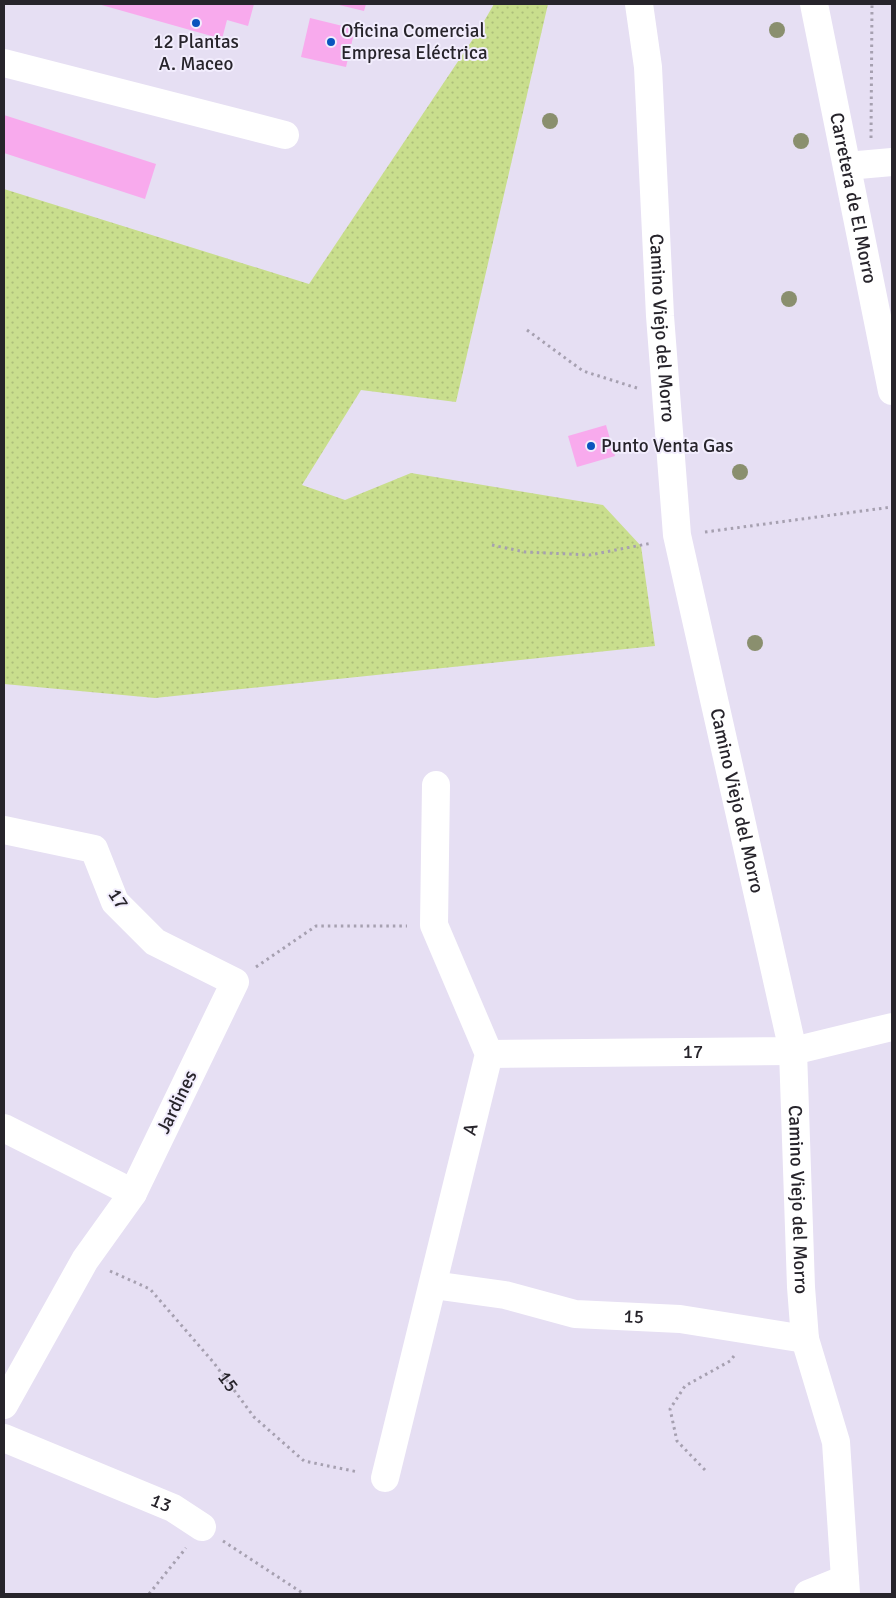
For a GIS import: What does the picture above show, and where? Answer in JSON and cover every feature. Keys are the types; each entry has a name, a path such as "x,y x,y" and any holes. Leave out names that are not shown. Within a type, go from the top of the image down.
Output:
{"street":[{"name":"Camino Viejo del Morro","path":"639,4 648,67 660,316 677,536 793,1050 801,1287 805,1339 836,1442 845,1587"},
{"name":"Carretera de El Morro","path":"814,4 870,164 892,391"},
{"path":"4,63 285,134"},
{"path":"436,785 434,925 489,1054"},
{"name":"17","path":"4,830 94,849 115,902 155,942 235,982"},
{"name":"Jardines","path":"4,1405 85,1260 133,1193 235,982"},
{"name":"17","path":"489,1054 793,1050 892,1027"},
{"name":"A","path":"386,1478 489,1054"},
{"path":"4,1128 133,1193"},
{"name":"15","path":"433,1285 505,1296 575,1314 680,1319 805,1339"},
{"name":"13","path":"4,1438 173,1508 202,1528"},
{"path":"808,1594 845,1587"}],"path":[{"path":"870,164 872,4"},
{"path":"527,330 583,371 666,398"},
{"path":"235,982 316,926 434,925"},
{"name":"15","path":"85,1260 150,1289 214,1363 254,1417 304,1461 386,1478"},
{"path":"705,1470 677,1441 670,1409 685,1386 730,1361 736,1354"},
{"path":"149,1594 202,1528 304,1594"}],"green space":[{"path":"494,4 548,4 456,402 361,390 302,485 345,500 411,473 603,505 641,546 655,646 155,698 4,684 4,189 309,284 479,30"}],"building":[{"name":"12 Plantas A. Maceo","path":"98,4 254,4 248,26 227,20 222,39"},
{"path":"335,4 366,4 364,11"},
{"path":"310,18 355,29 346,67 301,57"},
{"path":"4,115 156,164 145,199 4,153"},
{"name":"Punto Venta Gas","path":"606,425 615,456 577,467 568,436"}],"place":[{"name":"12 Plantas A. Maceo","path":"196,23"},
{"name":"Oficina Comercial Empresa Eléctrica","path":"331,42"},
{"name":"Punto Venta Gas","path":"591,446"}]}
